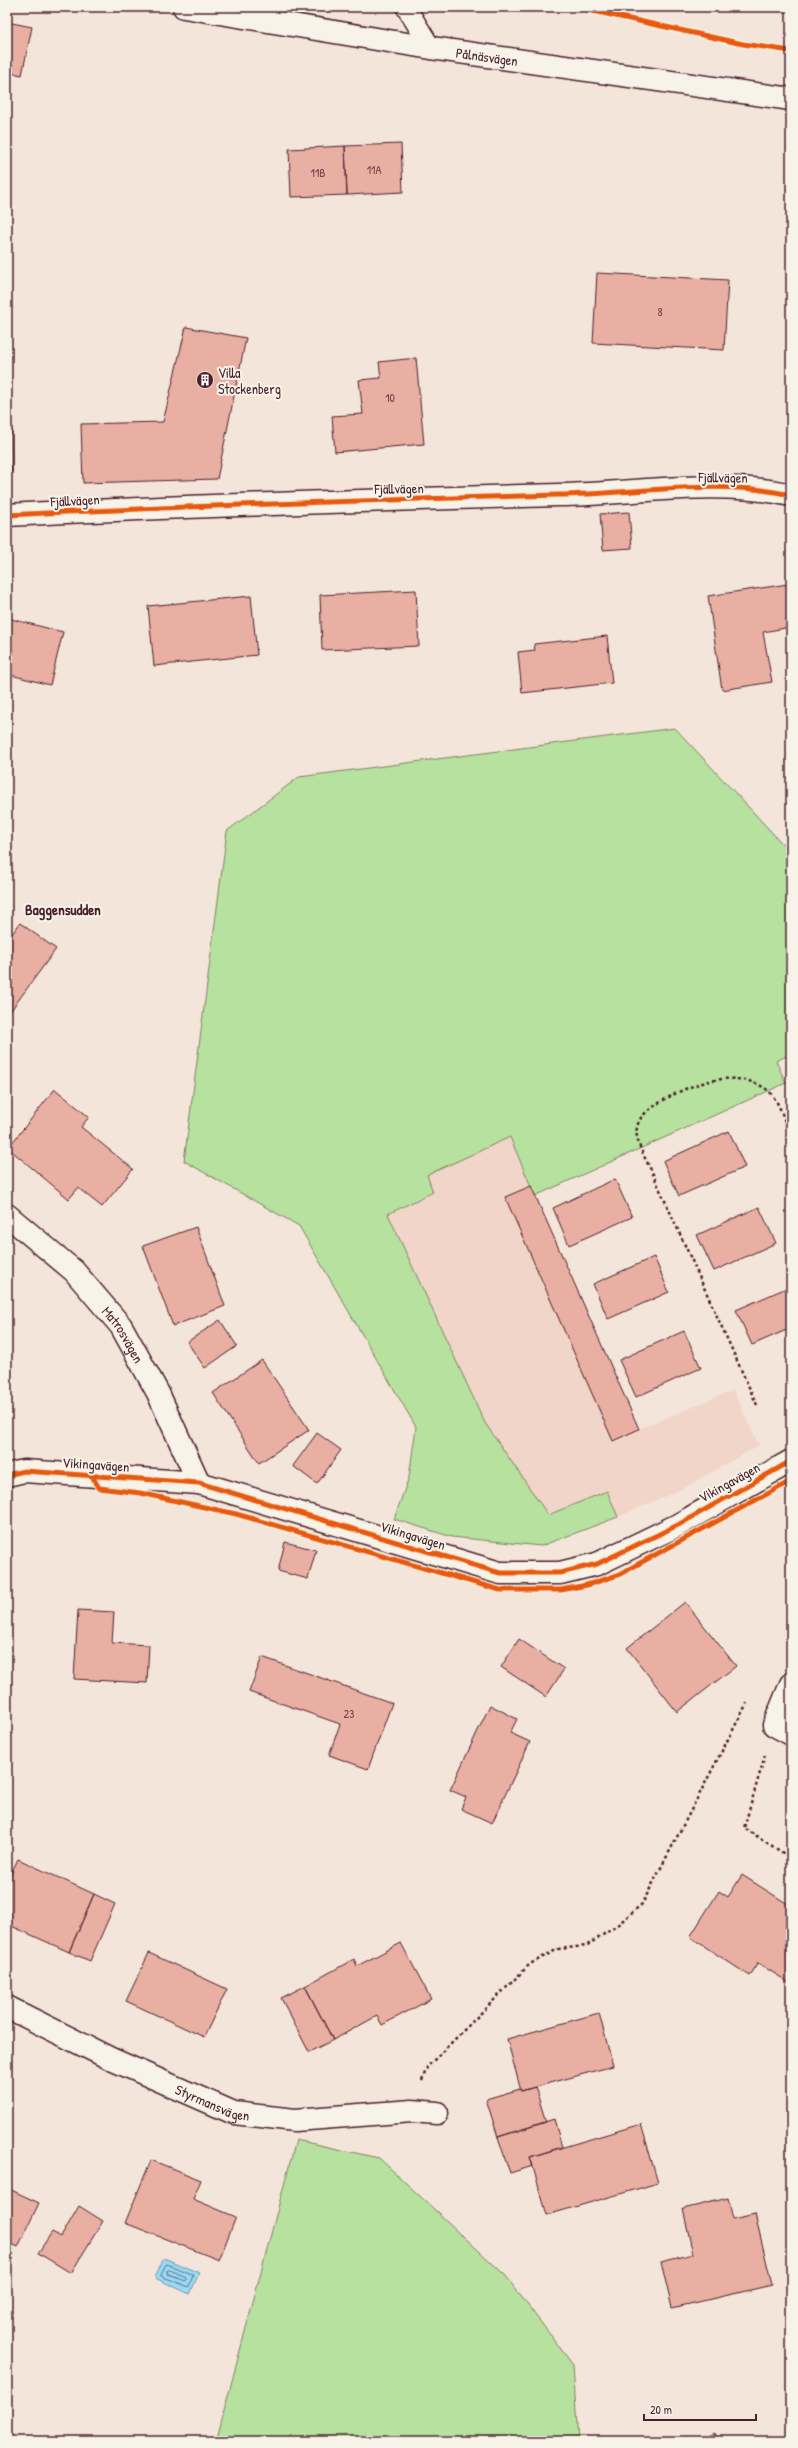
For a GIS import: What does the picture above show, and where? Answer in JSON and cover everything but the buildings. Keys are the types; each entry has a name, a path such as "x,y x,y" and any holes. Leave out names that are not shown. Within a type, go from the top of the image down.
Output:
{"street":[{"name":"Pålnäsvägen","path":"184,7 431,48 791,99"},
{"name":"Fjällvägen","path":"7,515 246,504 599,494 696,488 768,490 791,496"},
{"name":"Matrosvägen","path":"7,1215 74,1271 121,1326 158,1393 199,1483"},
{"name":"Vikingavägen","path":"7,1475 24,1471 199,1483 500,1573 560,1572 597,1564 678,1525 791,1461"},
{"path":"783,1729 791,1684"},
{"name":"Styrmansvägen","path":"7,2007 111,2059 234,2113 295,2120 412,2111 437,2113"}],"lane":[{"path":"406,7 431,48"}],"path":[{"path":"757,1405 636,1136 638,1123 648,1110 673,1094 704,1082 726,1079 749,1081 764,1087 776,1101 791,1140"},
{"path":"427,2067 530,1964 558,1948 586,1946 615,1927 642,1904 748,1702"},
{"path":"783,1729 744,1828 791,1858"}],"shaded area":[{"path":"510,1137 531,1186 506,1197 639,1429 733,1390 759,1445 686,1487 618,1517 607,1491 548,1515 485,1423 388,1214 433,1192 426,1175"}],"green space":[{"path":"675,728 791,853 791,1054 776,1061 786,1083 535,1196 510,1137 427,1175 433,1192 388,1214 485,1423 548,1515 607,1491 618,1517 541,1546 452,1537 394,1519 409,1477 416,1427 299,1226 184,1161 227,831 299,777"},
{"path":"296,2140 379,2158 505,2275 573,2365 578,2441 216,2441"}],"water":[{"path":"164,2258 199,2273 190,2294 155,2278"}],"cycle path":[{"path":"575,7 743,44 791,51"},
{"path":"7,515 588,494 705,487 763,490 791,495"},
{"path":"7,1475 24,1471 199,1483 500,1573 560,1573 597,1564 678,1525 791,1461"},
{"path":"92,1476 99,1488 140,1493 236,1514 500,1590 561,1590 587,1585 618,1575 791,1481"}],"place":[{"name":"Villa Stockenberg","path":"205,380"}],"district":[{"name":"Baggensudden","path":"63,909"}]}
